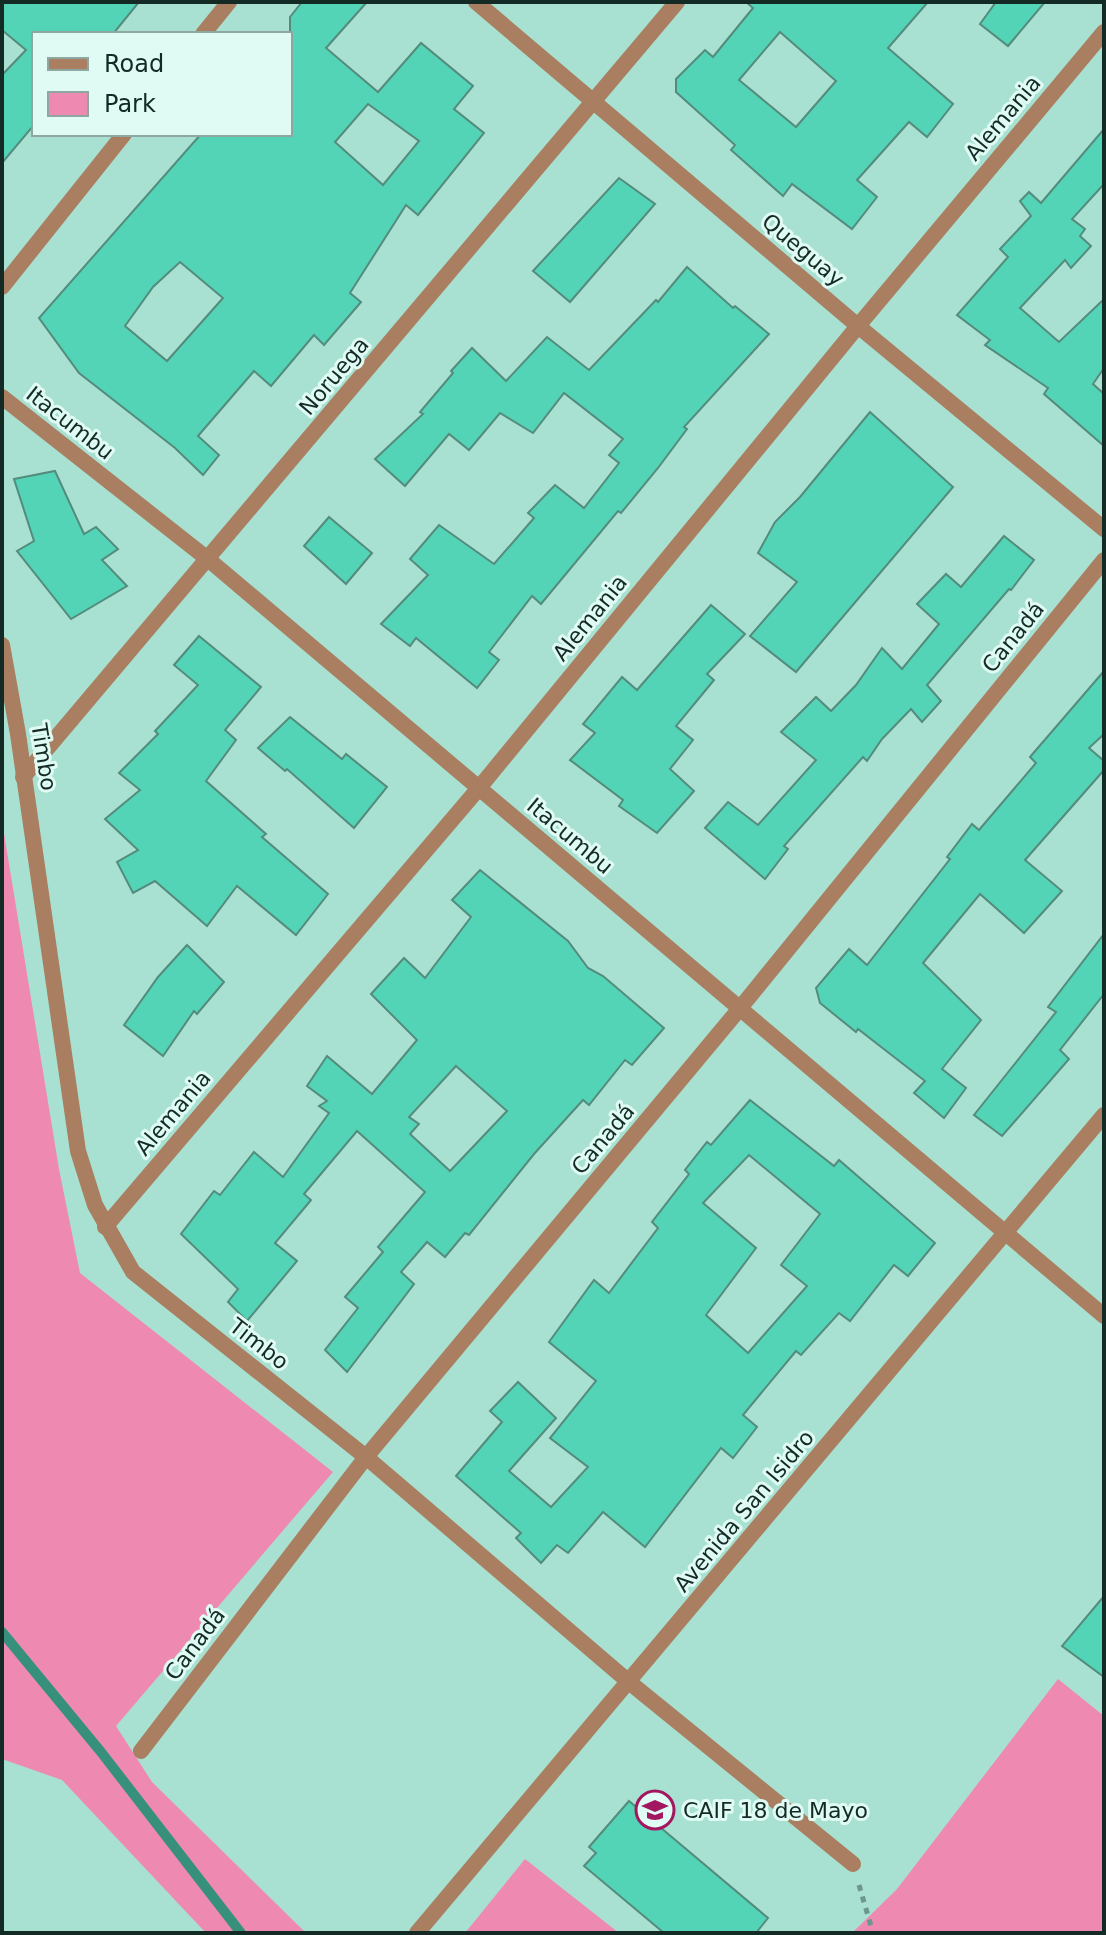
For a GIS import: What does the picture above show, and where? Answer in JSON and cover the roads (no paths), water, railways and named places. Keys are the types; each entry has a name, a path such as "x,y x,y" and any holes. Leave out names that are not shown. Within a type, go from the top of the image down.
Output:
{"street":[{"path":"205,32 229,2"},
{"name":"Queguay","path":"476,2 858,326 1104,529"},
{"name":"Noruega","path":"23,777 677,2"},
{"name":"Alemania","path":"105,1227 479,788 1104,32"},
{"path":"2,287 122,136"},
{"name":"Itacumbu","path":"2,397 209,560 1104,1316"},
{"name":"Canadá","path":"141,1751 366,1457 741,1007 1104,560"},
{"name":"Timbo","path":"2,645 18,734 76,1137 95,1205 133,1272 366,1457 629,1682 853,1864"},
{"name":"Avenida San Isidro","path":"417,1933 1104,1115"}],"waterway":[{"path":"2,1632 101,1752 241,1933"}],"place":[{"name":"CAIF 18 de Mayo","path":"655,1810"}]}
